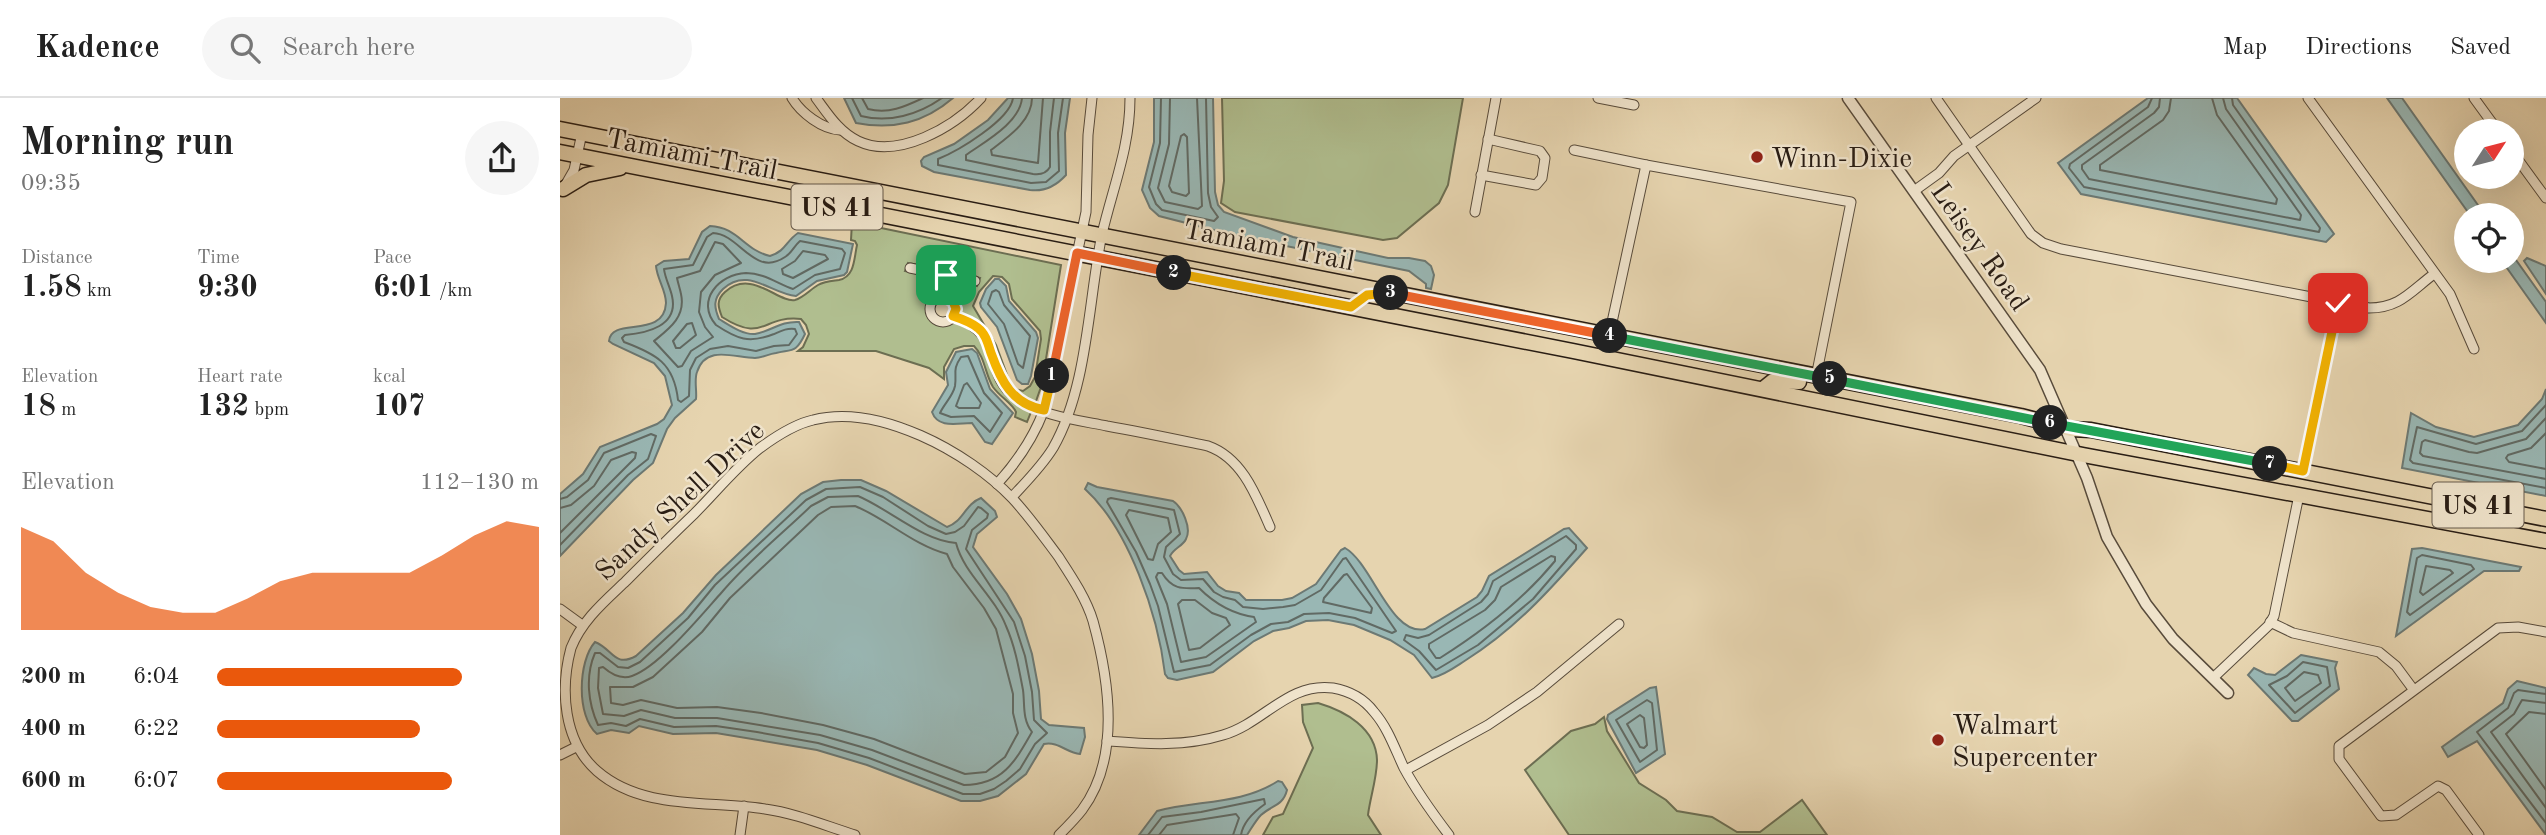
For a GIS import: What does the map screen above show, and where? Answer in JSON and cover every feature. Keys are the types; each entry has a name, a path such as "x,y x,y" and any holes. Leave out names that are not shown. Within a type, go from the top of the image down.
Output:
{"main road":[{"name":"Tamiami Trail","path":"560,129 2021,416 2064,427 2091,430 2546,519"},
{"name":"Tamiami Trail","path":"560,152 2076,453 2546,541"},
{"path":"561,190 586,175 632,167"},
{"path":"1351,307 1367,295 1391,293"},
{"path":"1573,351 1600,348 1606,344 1609,336"},
{"path":"1763,389 1773,381 1784,379 1839,390 1854,384"},
{"path":"2463,525 2466,503"}],"street":[{"path":"793,98 810,117 834,130 840,130"},
{"path":"816,98 840,130 857,141 874,147 909,142 953,122 981,98"},
{"path":"997,484 1017,462 1036,432 1044,410 1086,212 1088,135 1093,98"},
{"path":"1012,498 1052,448 1066,418 1080,370 1097,257 1112,192 1125,153 1130,127 1130,98"},
{"path":"1475,212 1496,98"},
{"path":"1598,98 1620,100 1634,105"},
{"name":"Leisey Road","path":"1848,98 2040,370 2076,453 2107,537 2125,572 2174,639 2228,693"},
{"path":"1936,98 2031,234 2043,243 2061,249 2338,303 2384,308 2398,303 2434,274"},
{"path":"1914,191 1939,173 1954,156 2036,98"},
{"path":"2308,98 2450,294 2474,349"},
{"path":"2474,98 2489,119"},
{"path":"561,190 574,170 582,133"},
{"path":"1481,176 1527,185 1536,185 1542,178 1545,158 1540,151 1488,139"},
{"path":"1574,150 1851,202 1816,377"},
{"path":"1609,336 1646,165"},
{"path":"2524,168 2546,198"},
{"path":"910,268 975,281"},
{"path":"943,296 946,275"},
{"path":"943,296 953,301 956,309 953,316 944,322 932,315 932,302 943,296"},
{"path":"2303,471 2338,303"},
{"path":"953,316 979,329 985,336 1000,379 1013,396 1033,408 1066,418 1222,451 1233,460 1257,497 1270,527"},
{"name":"Sandy Shell Drive","path":"855,835 769,809 674,802 642,796 616,784 597,771 576,747 563,707 562,688 564,667 582,625 760,449 796,426 814,419 843,416 893,424 951,452 997,484 1037,527 1070,574 1091,616 1103,665 1107,741 1101,771 1084,808 1059,835"},
{"path":"2213,678 2270,622 2278,605 2299,495"},
{"path":"560,609 582,625"},
{"path":"2270,622 2293,633 2379,652 2396,666 2413,689"},
{"path":"1406,770 1488,725 1537,692 1619,624"},
{"path":"2479,835 2446,790 2438,786 2396,816 2381,816 2339,759 2338,750 2342,741 2498,628 2518,627 2546,632"},
{"path":"1107,741 1171,745 1203,740 1239,729 1300,691 1328,688 1352,694 1374,711 1384,725 1429,809 1449,835"},
{"path":"560,755 576,747"},
{"path":"740,835 744,806"}],"green space":[{"path":"1222,98 1463,98 1448,185 1439,203 1397,238 1383,240 1235,212 1221,203 1224,181"},
{"path":"852,222 1061,265 1042,384 1035,404 1012,388 1004,377 993,346 983,328 959,314 959,303 947,293 950,280 977,286 980,278 908,263 905,271 942,279 939,293 928,303 928,317 940,325 954,321 976,334 1004,392 1031,412 1027,422 1015,417 1014,409 993,387 974,346 954,349 944,367 944,379 929,368 876,351 798,351 809,334 801,319 788,319 763,327 747,328 722,317 720,298 735,286 754,285 788,300 795,300 821,284 844,278 851,271 857,245 851,240","holes":["993,276 1002,277 1009,284 1012,299 1040,331 1035,377 1023,391 1015,389 1009,380 996,345 973,306 979,292"]},
{"path":"1318,703 1357,722 1371,739 1377,760 1368,815 1381,835 1263,835 1273,817 1283,814 1313,748 1303,722 1302,705"},
{"path":"1604,717 1607,731 1639,783 1666,800 1677,811 1712,817 1737,832 1760,832 1802,800 1827,835 1569,835 1525,770 1571,731 1595,724"}],"water":[{"path":"844,98 953,98 919,119 883,126 856,123"},
{"path":"1008,98 1070,98 1065,133 1066,175 1058,182 1045,189 1030,190 934,172 922,166 924,157 954,144 988,120"},
{"path":"1154,98 1213,98 1215,192 1218,205 1224,212 1293,237 1388,258 1425,261 1431,266 1434,275 1431,289 1426,288 1426,284 1409,271 1237,236 1159,216 1150,208 1142,190 1154,142"},
{"path":"2148,98 2237,98 2334,234 2326,242 2081,194 2058,163"},
{"path":"2387,98 2402,98 2454,171 2454,189 2467,189 2476,203 2461,203"},
{"path":"710,226 728,230 754,249 770,256 798,233 853,244 847,272 817,281 796,296 760,283 741,280 723,289 715,303 719,319 750,334 799,322 805,334 802,340 793,349 760,357 722,354 707,358 701,363 696,375 696,399 667,429 653,463 633,480 560,556 560,494 583,474 600,447 657,424 664,419 672,405 665,376 654,363 609,341 612,334 618,330 657,321 663,314 666,298 656,266 664,261 689,259 702,232"},
{"path":"2527,258 2546,266 2546,294 2524,261"},
{"path":"2524,271 2546,302 2546,323 2511,273"},
{"path":"995,279 999,279 1006,286 1009,301 1036,332 1038,338 1028,384 1017,380 997,327 981,307 986,289"},
{"path":"972,349 977,353 990,389 1013,413 992,444 985,442 972,423 944,423 932,412 948,385 946,372 956,352"},
{"path":"2546,389 2546,496 2402,468 2411,413 2436,427 2474,437 2518,425 2542,399"},
{"path":"861,480 886,491 947,527 981,498 995,511 997,517 977,534 973,547 1007,594 1021,619 1032,654 1041,719 1049,725 1084,728 1085,737 1080,754 1054,744 1044,744 1026,774 998,796 980,801 961,801 867,765 817,750 716,733 673,734 639,726 629,733 611,730 597,734 590,726 585,715 582,688 585,662 595,642 618,659 636,656 683,613 716,575 801,494 823,482"},
{"path":"1088,483 1173,501 1183,513 1188,529 1185,541 1170,556 1179,570 1184,574 1207,572 1218,586 1226,591 1239,593 1246,600 1292,598 1316,584 1345,548 1364,568 1392,611 1402,622 1413,628 1425,629 1477,597 1489,576 1564,529 1569,528 1587,548 1516,622 1484,648 1437,677 1432,678 1414,655 1390,640 1354,625 1328,620 1306,621 1273,631 1254,641 1213,672 1177,680 1168,678 1165,674 1156,626 1139,574 1115,526 1085,489"},
{"path":"2422,548 2521,567 2519,571 2484,571 2396,636 2412,549"},
{"path":"2301,655 2337,662 2335,668 2339,689 2298,721 2292,721 2248,675 2254,668 2275,675"},
{"path":"2517,681 2546,688 2546,835 2477,741 2448,757 2442,747 2503,703 2508,689"},
{"path":"1656,687 1665,754 1636,773 1607,719 1608,715 1650,688"},
{"path":"1278,781 1282,782 1287,790 1285,795 1280,802 1261,815 1247,835 1139,835 1157,811 1234,798 1264,789"}],"place":[{"name":"Winn-Dixie","path":"1757,157"},
{"name":"Walmart Supercenter","path":"1938,740"}],"route":[{"path":"946,275 943,296 953,301 956,309 953,316 967,321 985,336 1000,379 1013,396 1033,408 1044,410 1077,253 1351,307 1367,295 1391,293 2021,416 2071,429 2091,430 2303,471 2338,303"}]}
